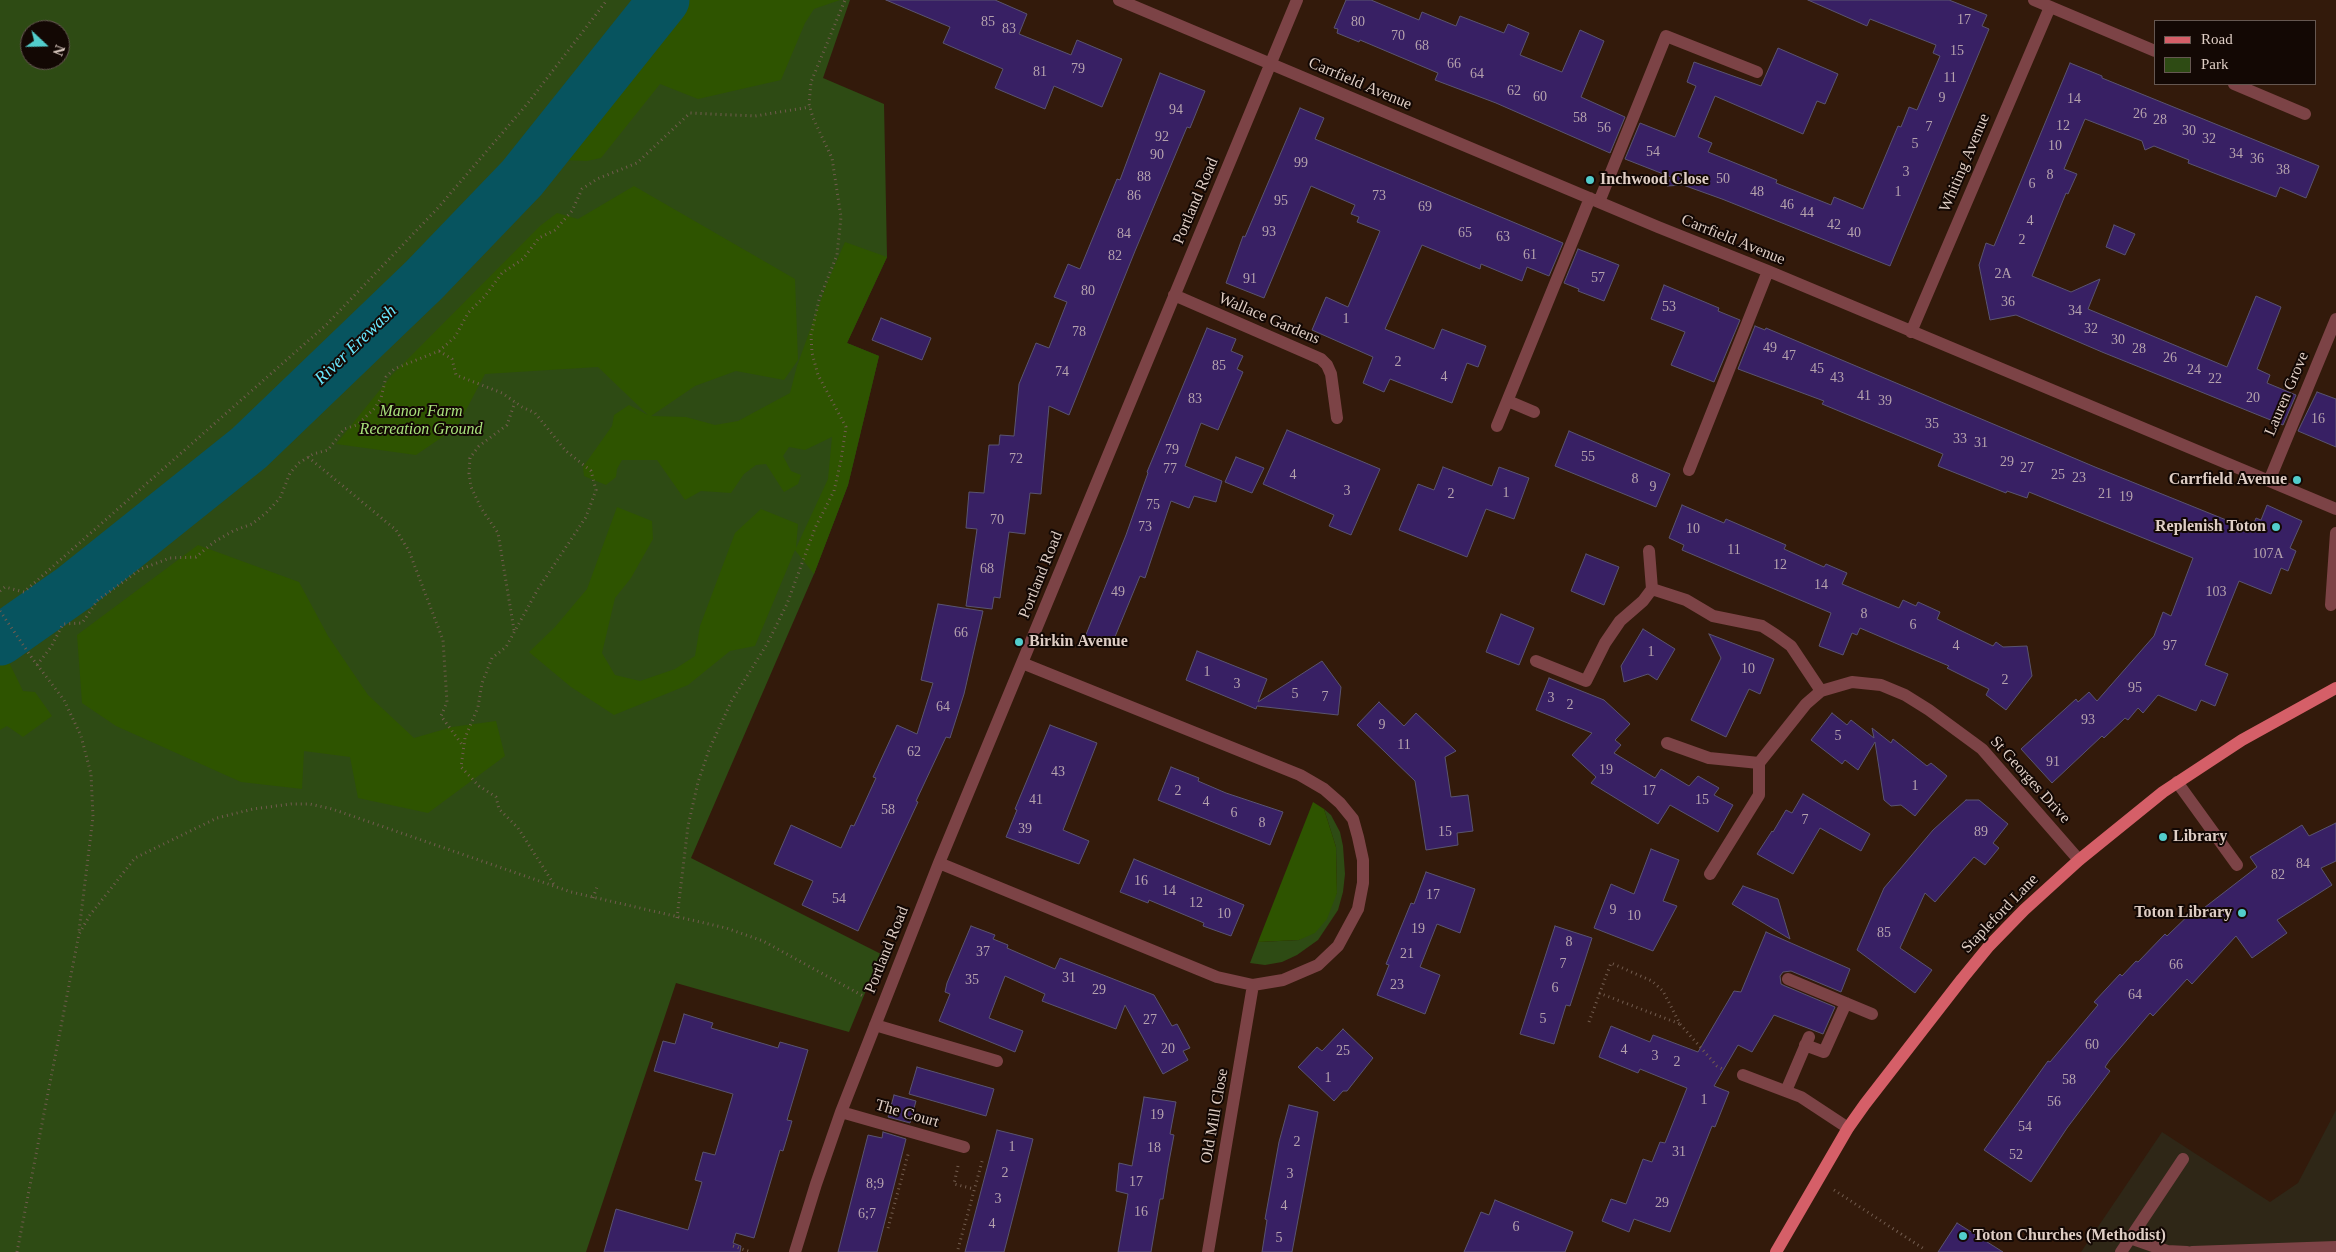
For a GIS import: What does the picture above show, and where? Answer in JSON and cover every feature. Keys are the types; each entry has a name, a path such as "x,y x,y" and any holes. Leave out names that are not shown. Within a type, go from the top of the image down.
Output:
{"main road":[{"name":"Stapleford Lane","path":"1776,1252 1848,1128 1989,946 2024,910 2079,860 2177,782 2266,726 2336,688"}],"street":[{"name":"Carrfield Avenue","path":"1119,0 2336,509"},
{"name":"Portland Road","path":"795,1252 841,1112 939,863 1297,0"},
{"path":"2034,0 2154,51"},
{"name":"Whiting Avenue","path":"1911,332 2050,6"},
{"path":"1497,426 1666,36 1756,72"},
{"path":"2236,85 2305,114"},
{"path":"1689,470 1768,271"},
{"name":"Wallace Gardens","path":"1174,295 1321,359 1327,365 1331,374 1337,418"},
{"name":"Lauren Grove","path":"2269,481 2336,320"},
{"path":"1508,401 1534,412"},
{"path":"2331,605 2336,533"},
{"path":"1536,661 1586,681 1605,644 1620,621 1652,589 1649,551"},
{"path":"1652,589 1686,600 1713,616 1762,626 1790,646 1821,691"},
{"path":"939,863 1217,978 1253,985 1283,980 1318,965 1338,946 1348,931 1358,909 1363,860 1353,819 1340,803 1324,789 1300,775 1022,663"},
{"name":"St Georges Drive","path":"1759,763 1806,704 1821,691 1852,682 1881,685 1904,695 1929,710 1982,749 2079,860"},
{"path":"1667,743 1709,758 1759,763 1759,795 1710,874"},
{"path":"2177,782 2237,865"},
{"path":"1788,979 1872,1014"},
{"name":"Old Mill Close","path":"1208,1252 1253,985"},
{"path":"1786,1091 1807,1041 1824,1052 1846,1003"},
{"path":"875,1026 996,1061"},
{"path":"1743,1075 1786,1091 1817,1107 1848,1128"},
{"name":"The Court","path":"841,1112 964,1147"},
{"path":"2121,1252 2183,1159"},
{"path":"2130,1238 2167,1252 2187,1252"},
{"path":"2192,1252 2336,1247"}],"path":[{"path":"0,591 5,587 24,592 326,325 449,195 528,103 607,0"},
{"path":"677,918 688,826 698,782 706,758 731,702 767,644 787,604 815,528 834,490 842,460 846,427 818,375 812,353 811,335 818,300 837,255 841,217 832,158 813,118 810,107 811,82 845,0"},
{"path":"37,665 51,647 63,624 82,623 98,600 141,569 170,558 196,557 214,542 233,531 252,524 280,498 290,473 308,457 328,450 344,428 357,425 375,408 381,398 386,376 394,370 439,351 455,337 468,313 485,296 502,272 522,259 539,238 555,230 572,211 582,189 597,179 637,163 690,113 755,116 810,107"},
{"path":"439,351 452,359 456,375 502,393 535,413 566,451 591,471 596,490 586,517 552,567 514,630 506,647 492,658 482,683 478,707 464,738 463,747 461,767 479,786 496,797 499,809 518,828 555,887"},
{"path":"514,630 498,533 481,508 471,487 470,458 479,446 507,425 515,402"},
{"path":"308,457 396,530 409,551 443,640 447,702 441,716 463,747"},
{"path":"0,611 64,700 81,736 92,774 93,817 79,934 17,1252"},
{"path":"79,934 90,915 135,858 217,818 253,809 291,804 310,804 332,809 555,887 593,898 726,928 763,941 883,1006"},
{"path":"593,898 597,887"},
{"path":"1589,1022 1610,963 1652,981 1663,991 1680,1024 1717,1066 1732,1074 1743,1075"},
{"path":"1599,993 1680,1024"},
{"path":"888,1228 914,1132"},
{"path":"964,1147 954,1184 974,1189"},
{"path":"958,1249 984,1153"},
{"path":"1817,1179 1924,1249"},
{"path":"732,1246 751,1252"}],"shaded area":[{"path":"2336,1110 2336,1252 2081,1252 2162,1132 2270,1202 2298,1183"}],"green space":[{"name":"Manor Farm Recreation Ground","path":"0,0 850,0 823,78 884,104 887,257 847,343 879,356 848,485 814,574 691,858 881,954 849,1032 676,983 586,1252 0,1252"},
{"path":"686,0 840,0 814,9 805,23 781,80 698,99 660,84 601,158 587,161 560,160"},
{"path":"634,186 795,279 798,360 784,380 736,371 695,386 651,416 686,417 715,425 738,421 790,393 797,366 827,283 845,242 887,257 847,343 879,356 848,485 814,574 795,550 755,646 730,651 688,685 614,715 571,687 529,652 555,627 587,589 617,507 652,521 653,539 631,578 615,598 602,653 615,675 640,681 675,669 695,656 700,626 735,533 761,509 798,524 796,548 828,479 832,437 805,450 789,447 783,456 791,471 801,475 798,484 784,492 766,464 756,465 744,474 731,493 701,491 685,500 657,460 622,460 617,469 616,477 606,485 584,476 583,467 612,426 614,415 629,405 648,415 598,367 485,374 457,427 416,455 336,444 392,375 540,226 557,213 578,219"},
{"path":"198,545 299,582 328,636 368,695 414,738 452,727 496,721 505,756 428,813 358,798 350,757 304,751 302,789 241,782 116,726 82,703 77,635"},
{"path":"6,656 23,691 35,692 52,716 23,737 7,726 0,730 0,659"},
{"path":"1313,802 1324,809 1336,847 1337,893 1327,919 1315,933 1299,940 1258,942"},
{"path":"1324,809 1331,815 1340,832 1343,846 1345,874 1338,910 1318,940 1297,955 1282,962 1265,965 1250,963 1258,942 1299,940 1337,893 1336,847"}],"building":[{"path":"886,0 995,0 1027,14 1019,34 1071,55 1077,40 1122,59 1102,107 1054,86 1045,109 995,88 1003,69 943,43 950,27"},
{"path":"1346,0 1371,0 1419,20 1422,12 1456,26 1460,16 1504,33 1508,24 1529,33 1520,55 1562,72 1580,30 1604,41 1581,97 1625,117 1610,153 1496,103 1435,80 1438,73 1360,40 1359,42 1337,33 1338,29 1334,28"},
{"path":"1808,0 1949,0 1987,15 1982,26 1989,29 1890,266 1683,185 1667,186 1671,177 1625,159 1640,123 1675,137 1696,86 1687,82 1694,62 1761,86 1778,48 1838,74 1825,104 1817,101 1803,134 1715,96 1698,137 1712,143 1708,152 1777,180 1776,183 1831,205 1834,197 1863,209 1898,126 1901,127 1909,107 1917,110 1940,56 1933,53 1936,45 1870,19 1867,26"},
{"path":"2070,63 2102,76 2102,78 2319,166 2306,198 2280,187 2276,197 2188,163 2189,160 2154,146 2145,150 2142,141 2085,119 2064,169 2077,174 2068,194 2066,193 2032,276 2071,292 2100,279 2088,309 2227,367 2256,296 2281,307 2257,369 2270,375 2267,383 2296,395 2283,425 2016,315 1990,320 1979,265 1986,243 1994,246"},
{"path":"1160,73 1205,91 1190,128 1187,127 1069,415 1049,406 1041,494 1030,493 1025,534 1009,532 1000,598 994,597 992,609 966,606 977,529 966,528 969,492 984,493 989,445 999,445 1000,435 1014,436 1019,384 1036,343 1049,348 1067,302 1054,297 1068,264 1080,269 1117,179 1120,180"},
{"path":"1300,108 1324,118 1315,139 1563,243 1549,276 1527,267 1522,281 1481,264 1480,269 1422,245 1385,329 1434,349 1442,329 1486,346 1478,367 1467,363 1452,403 1390,379 1384,392 1363,383 1373,357 1312,330 1326,297 1348,307 1380,231 1357,222 1359,217 1351,214 1355,205 1311,186 1264,298 1226,283 1243,236 1245,237"},
{"path":"2114,225 2135,234 2125,255 2106,247"},
{"path":"1578,249 1619,265 1604,301 1578,291 1579,289 1564,283"},
{"path":"1664,285 1719,308 1718,311 1740,320 1714,382 1671,365 1685,332 1651,319"},
{"path":"881,318 931,338 922,360 872,340"},
{"path":"1755,326 1765,330 1766,328 2095,467 2251,530 2256,518 2261,520 2267,505 2302,521 2290,548 2296,551 2288,571 2281,568 2271,594 2239,581 2205,665 2228,674 2215,706 2201,700 2196,711 2158,695 2143,713 2138,708 2128,720 2125,718 2104,738 2102,736 2052,783 2021,749 2076,699 2078,702 2089,692 2097,701 2154,636 2163,612 2171,616 2193,558 2029,492 2027,498 2007,491 2006,493 1938,466 1943,454 1822,404 1824,401 1738,369"},
{"path":"1207,328 1236,339 1231,351 1243,356 1237,369 1243,372 1218,430 1201,423 1185,466 1222,481 1216,502 1194,496 1189,508 1171,501 1145,578 1140,576 1112,644 1103,644 1085,637 1126,535 1147,472"},
{"path":"2317,392 2336,399 2336,447 2298,431"},
{"path":"1287,430 1380,469 1351,535 1329,526 1334,515 1263,484"},
{"path":"1569,431 1670,474 1656,507 1555,466"},
{"path":"1236,457 1264,468 1252,493 1225,482"},
{"path":"1443,467 1492,486 1499,467 1529,478 1514,519 1486,509 1467,557 1399,530 1418,484 1434,490"},
{"path":"1682,505 1724,523 1726,519 1786,545 1784,549 1824,567 1826,564 1847,573 1842,584 1899,608 1903,600 1916,606 1918,602 1940,612 1937,619 1993,646 1996,642 2003,647 2027,646 2032,676 2006,710 1986,695 1989,689 1947,668 1949,666 1860,628 1857,635 1852,633 1843,655 1819,646 1831,613 1682,550 1684,545 1669,538"},
{"path":"1586,554 1619,567 1604,605 1571,591"},
{"path":"938,604 983,611 964,694 950,738 946,737 858,931 802,905 813,881 774,864 791,825 841,848 851,825 854,826 876,778 873,777 897,725 917,734 933,683 921,680"},
{"path":"1501,614 1534,628 1519,665 1486,652"},
{"path":"1643,629 1675,649 1657,680 1648,674 1624,682 1621,666"},
{"path":"1709,634 1774,659 1760,694 1749,689 1726,737 1691,720 1721,658"},
{"path":"1197,651 1267,679 1258,702 1322,661 1341,687 1338,715 1257,706 1256,709 1186,680"},
{"path":"1549,678 1604,700 1630,724 1615,740 1621,745 1614,753 1655,778 1661,769 1689,786 1698,776 1719,788 1714,795 1733,805 1718,832 1670,805 1658,824 1591,783 1596,777 1572,755 1592,733 1536,710"},
{"path":"1379,702 1404,726 1416,713 1456,751 1445,757 1451,797 1468,795 1473,831 1457,833 1458,845 1426,850 1415,781 1357,725"},
{"path":"1832,713 1847,725 1851,720 1874,738 1872,728 1891,743 1893,739 1927,766 1931,763 1947,776 1915,816 1901,805 1891,806 1884,800 1875,742 1858,770 1845,760 1842,764 1811,740"},
{"path":"1050,725 1097,743 1063,830 1089,841 1079,864 1006,837 1017,810 1015,809"},
{"path":"1171,767 1199,778 1198,781 1226,793 1283,812 1270,845 1158,800"},
{"path":"1803,794 1870,834 1861,851 1820,828 1793,874 1757,854 1786,810 1792,813"},
{"path":"1966,800 1979,800 2008,824 1993,843 1999,848 1985,865 1974,857 1935,902 1925,893 1900,948 1932,970 1915,993 1857,950 1884,888 1933,830"},
{"path":"2336,823 2336,861 2321,868 2332,885 2277,920 2287,933 2252,958 2236,936 2192,984 2187,979 2153,1016 2150,1013 2109,1061 2105,1067 2110,1071 2067,1128 2031,1182 1984,1150 2048,1061 2050,1062 2098,1005 2094,1002 2120,974 2122,976 2165,934 2167,936 2196,908 2200,911 2257,867 2250,857 2302,825 2309,836"},
{"path":"1651,849 1679,860 1663,901 1677,906 1653,951 1594,928 1611,884 1634,894"},
{"path":"1134,859 1244,905 1231,936 1203,926 1204,923 1149,900 1148,903 1120,892"},
{"path":"1426,872 1475,889 1460,933 1437,924 1420,967 1440,975 1425,1014 1377,995 1389,965 1386,964 1411,903 1414,904"},
{"path":"1743,886 1778,899 1790,939 1732,904"},
{"path":"971,926 995,935 993,939 1008,945 1007,948 1055,969 1060,958 1154,995 1172,1026 1177,1024 1190,1048 1183,1051 1188,1060 1163,1074 1125,1005 1116,1029 1042,1001 1045,994 1005,976 989,1018 1023,1031 1015,1052 939,1021 950,994 945,992 947,983"},
{"path":"1555,926 1592,938 1570,1006 1566,1005 1554,1044 1520,1034"},
{"path":"1766,932 1850,969 1841,992 1791,971 1783,972 1780,976 1781,984 1835,1007 1823,1034 1774,1015 1752,1052 1738,1045 1714,1086 1729,1092 1715,1127 1712,1126 1670,1232 1634,1219 1629,1232 1602,1221 1611,1199 1626,1204 1643,1159 1652,1162 1660,1142 1665,1143 1687,1088 1640,1069 1638,1073 1599,1057 1611,1026 1650,1042 1653,1035 1698,1052 1734,991 1741,992"},
{"path":"684,1014 713,1023 711,1028 778,1048 780,1042 808,1050 787,1120 792,1121 783,1151 780,1150 754,1238 736,1233 733,1243 741,1246 740,1252 604,1252 616,1209 688,1230 702,1182 695,1180 703,1152 715,1155 733,1094 654,1071 663,1041 675,1044"},
{"path":"1343,1029 1373,1058 1347,1091 1343,1091 1334,1101 1298,1067 1317,1047 1322,1051"},
{"path":"917,1067 994,1089 986,1116 909,1094"},
{"path":"894,1095 916,1101 910,1123 888,1117"},
{"path":"1144,1097 1176,1102 1170,1134 1174,1135 1163,1199 1160,1199 1151,1252 1118,1252 1128,1194 1116,1191 1119,1163 1132,1166"},
{"path":"1289,1105 1318,1112 1292,1252 1262,1252 1267,1220 1265,1219 1279,1142"},
{"path":"997,1130 1033,1139 1004,1252 965,1252"},
{"path":"883,1132 906,1139 877,1252 838,1252 868,1135 882,1138"},
{"path":"1495,1200 1573,1232 1565,1252 1464,1252 1481,1212 1489,1215"},
{"name":"Toton Churches (Methodist)","path":"1957,1223 2003,1252 1938,1252"}],"waterway":[{"name":"River Erewash","path":"0,640 74,588 249,448 424,280 522,178 664,0"}],"place":[{"name":"Inchwood Close","path":"1590,180"},
{"name":"Carrfield Avenue","path":"2297,480"},
{"name":"Replenish Toton","path":"2276,527"},
{"name":"Birkin Avenue","path":"1019,642"},
{"name":"Library","path":"2163,837"},
{"name":"Toton Library","path":"2242,913"},
{"name":"Toton Churches (Methodist)","path":"1963,1236"}]}
